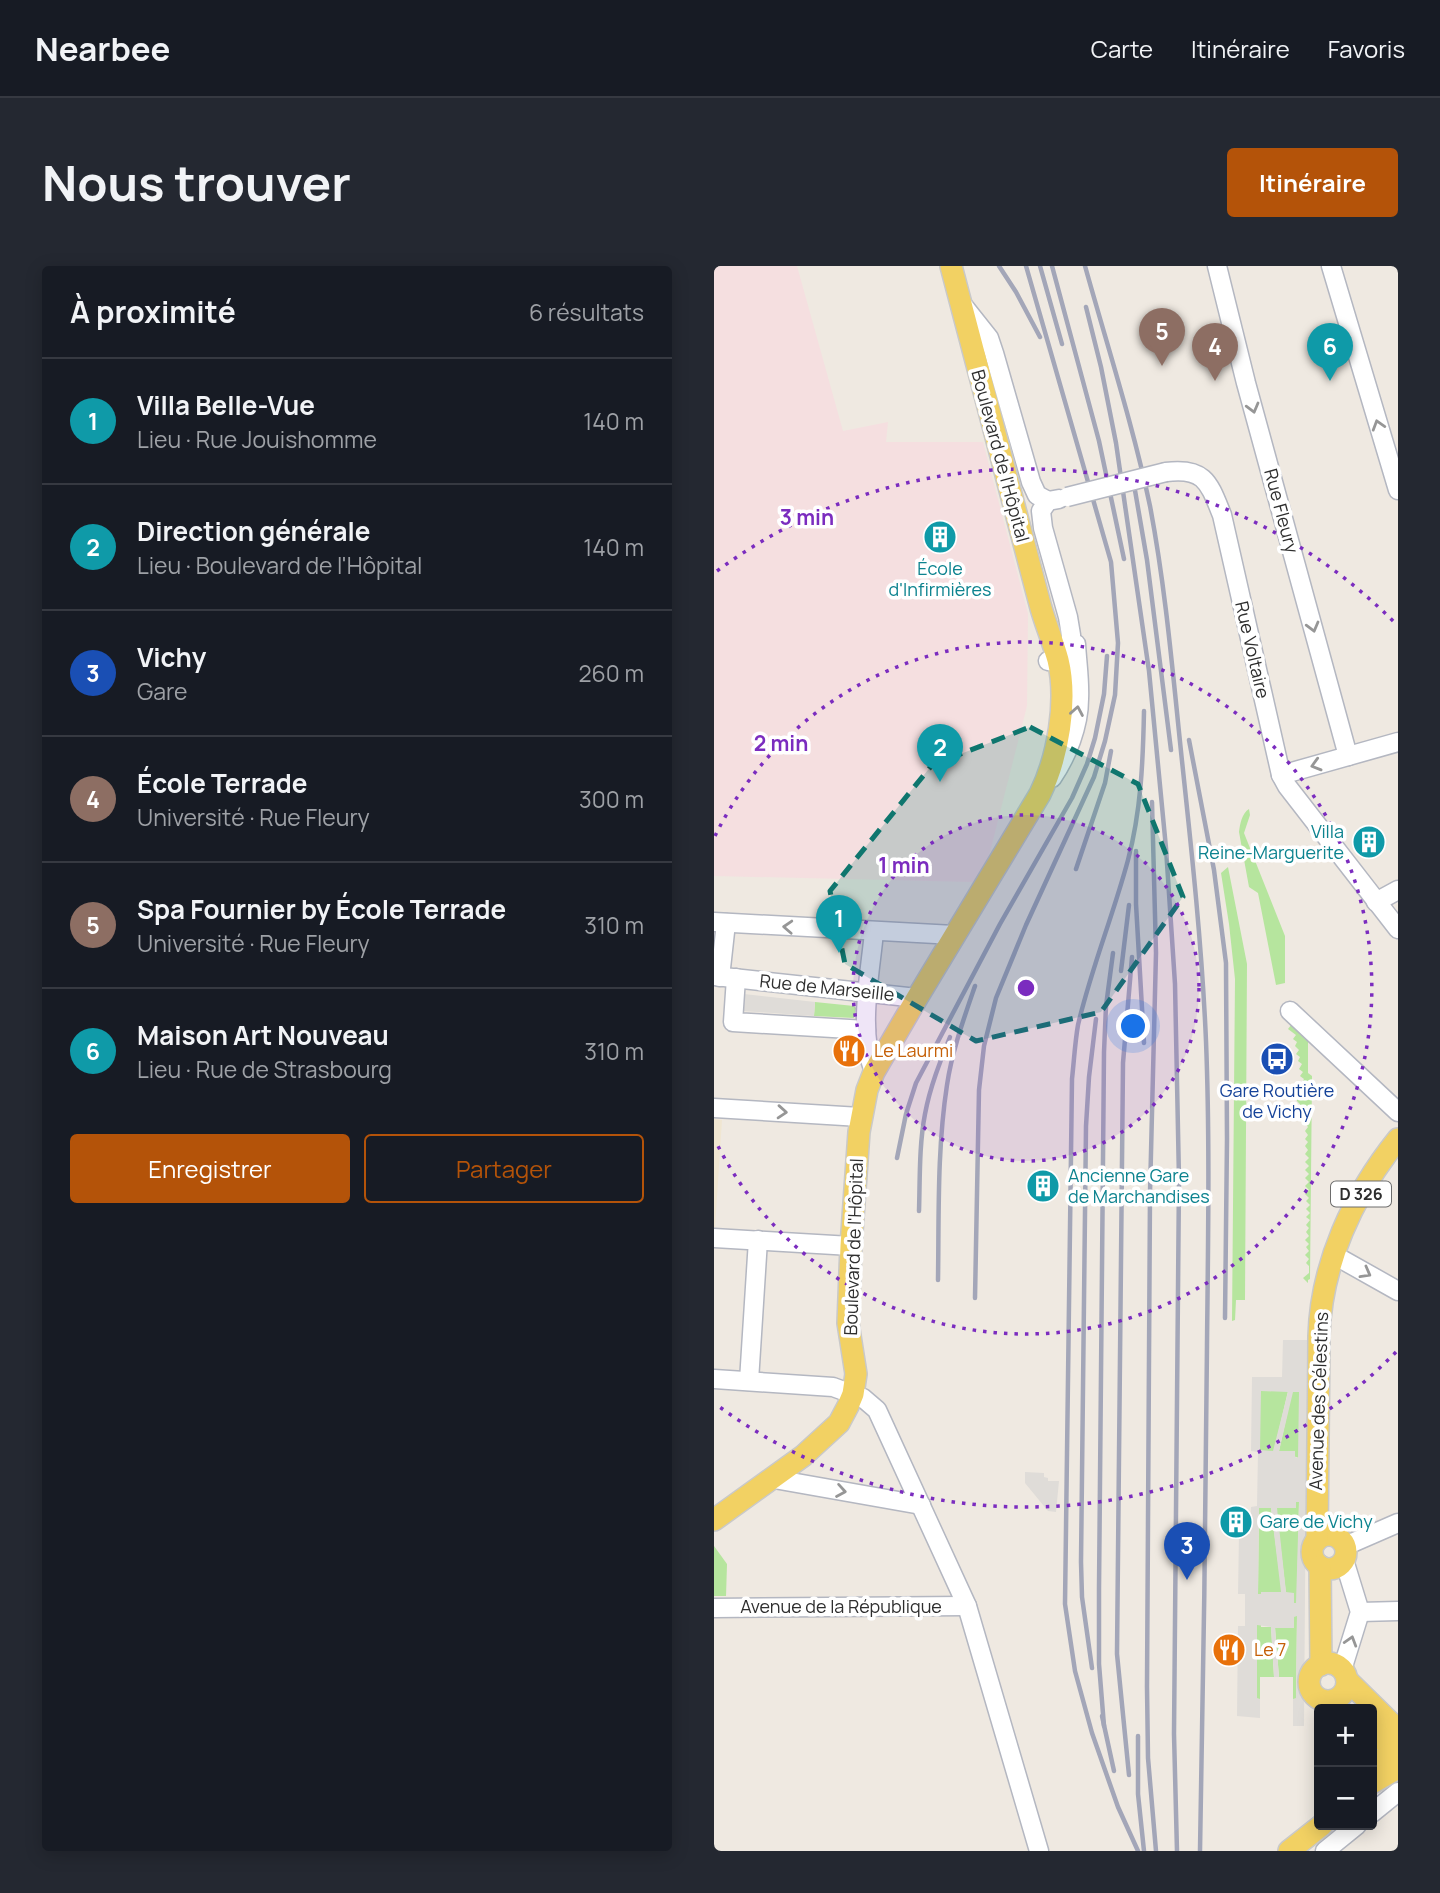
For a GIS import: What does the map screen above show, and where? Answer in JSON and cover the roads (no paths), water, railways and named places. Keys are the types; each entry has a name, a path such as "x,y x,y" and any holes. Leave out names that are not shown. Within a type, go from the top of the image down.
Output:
{"main road":[{"name":"Boulevard de l'Hôpital","path":"853,1394 856,1374 848,1323 851,1246 860,1117 867,1090 874,1072 917,998 1040,794 1049,775 1058,736 1061,701 1041,608 951,266"},
{"name":"Boulevard de l'Hôpital","path":"1006,848 1032,791 1043,750 1053,661"},
{"name":"Avenue des Célestins","path":"1332,1553 1316,1514 1319,1319 1334,1255 1349,1216 1383,1157 1398,1139"},
{"path":"714,1520 803,1457 839,1423 853,1394"},
{"path":"1332,1553 1339,1681 1398,1730"},
{"path":"1377,1735 1397,1758"},
{"path":"1377,1764 1397,1758"},
{"path":"1377,1778 1397,1758"},
{"path":"1289,1851 1314,1830"}],"street":[{"name":"Rue Fleury","path":"1217,266 1232,331 1348,756"},
{"path":"1331,266 1398,490"},
{"name":"Boulevard de l'Hôpital","path":"962,303 989,338 1031,482 1037,495 1048,502"},
{"name":"Rue Voltaire","path":"1067,497 1180,470 1199,475 1211,488 1222,515 1281,775 1398,929"},
{"name":"Boulevard de l'Hôpital","path":"1067,497 1048,502 1041,512 1068,617"},
{"path":"1053,661 1070,658 1071,635 1068,617"},
{"path":"1040,794 1061,765 1069,745 1079,702 1076,635 1068,617"},
{"path":"1281,775 1398,742"},
{"path":"1376,902 1398,890"},
{"path":"724,977 720,923 954,935"},
{"path":"874,932 866,1030 868,1057 874,1072"},
{"name":"Rue de Marseille","path":"866,1030 733,1022 724,977 917,998"},
{"path":"1290,1011 1398,1112"},
{"path":"714,1108 860,1117"},
{"path":"714,1238 851,1246"},
{"path":"748,1381 758,1240"},
{"path":"1334,1255 1398,1291"},
{"path":"714,1379 833,1387 863,1398 877,1410 967,1606 1039,1851"},
{"path":"774,1479 920,1505"},
{"path":"1339,1681 1360,1612 1332,1553 1398,1524"},
{"name":"Avenue de la République","path":"714,1608 967,1606"},
{"path":"1360,1612 1398,1611"},
{"path":"1377,1809 1398,1792"},
{"path":"1325,1851 1351,1830"}],"railway":[{"path":"999,266 1040,337"},
{"path":"975,1298 979,1090 984,1046 996,998 1026,925 1094,777 1115,695 1118,643 1111,562 1026,266"},
{"path":"1040,266 1062,344"},
{"path":"1052,266 1099,441 1124,559"},
{"path":"1085,266 1136,445 1156,538 1172,665 1202,971 1206,1041 1208,1193 1200,1851"},
{"path":"1086,307 1116,443 1149,671 1166,848 1175,984 1179,1179 1174,1734 1177,1851"},
{"path":"1132,473 1147,560 1171,750"},
{"path":"897,1158 916,1083 1000,924 1072,798 1087,764 1104,694 1107,656"},
{"path":"1138,1851 1118,1807 1092,1733 1075,1671 1065,1604 1072,1079 1083,1004 1122,881 1136,823 1144,711"},
{"path":"1189,740 1214,870 1226,963 1225,1318"},
{"path":"1076,869 1105,783 1111,751"},
{"path":"1152,802 1156,953 1150,1193 1147,1687 1148,1758 1156,1851"},
{"path":"1136,851 1136,904 1144,1043"},
{"path":"1121,971 1129,905"},
{"path":"1104,1726 1099,1664 1104,1052 1106,1006 1113,953"},
{"path":"1129,1775 1117,1654 1123,1063 1132,957"},
{"path":"938,1280 939,1183 947,1085 975,986"},
{"path":"1092,1668 1082,1597 1081,1562 1086,1126 1096,1019"},
{"path":"919,1211 925,1114 932,1084 950,1037"},
{"path":"1102,1716 1114,1771"},
{"path":"1138,1736 1138,1794 1144,1851"}],"place":[{"name":"Spa Fournier by École Terrade","path":"1162,366"},
{"name":"École Terrade","path":"1215,381"},
{"name":"Maison Art Nouveau","path":"1330,381"},
{"name":"École d'Infirmières","path":"940,537"},
{"name":"Direction générale","path":"940,782"},
{"name":"Villa Reine-Marguerite","path":"1369,842"},
{"name":"Villa Belle-Vue","path":"839,953"},
{"name":"Le Laurmi","path":"849,1051"},
{"name":"Gare Routière de Vichy","path":"1277,1059"},
{"name":"Ancienne Gare de Marchandises","path":"1043,1186"},
{"name":"Gare de Vichy","path":"1236,1522"},
{"name":"Vichy","path":"1187,1580"},
{"name":"Le 7","path":"1229,1650"}]}
